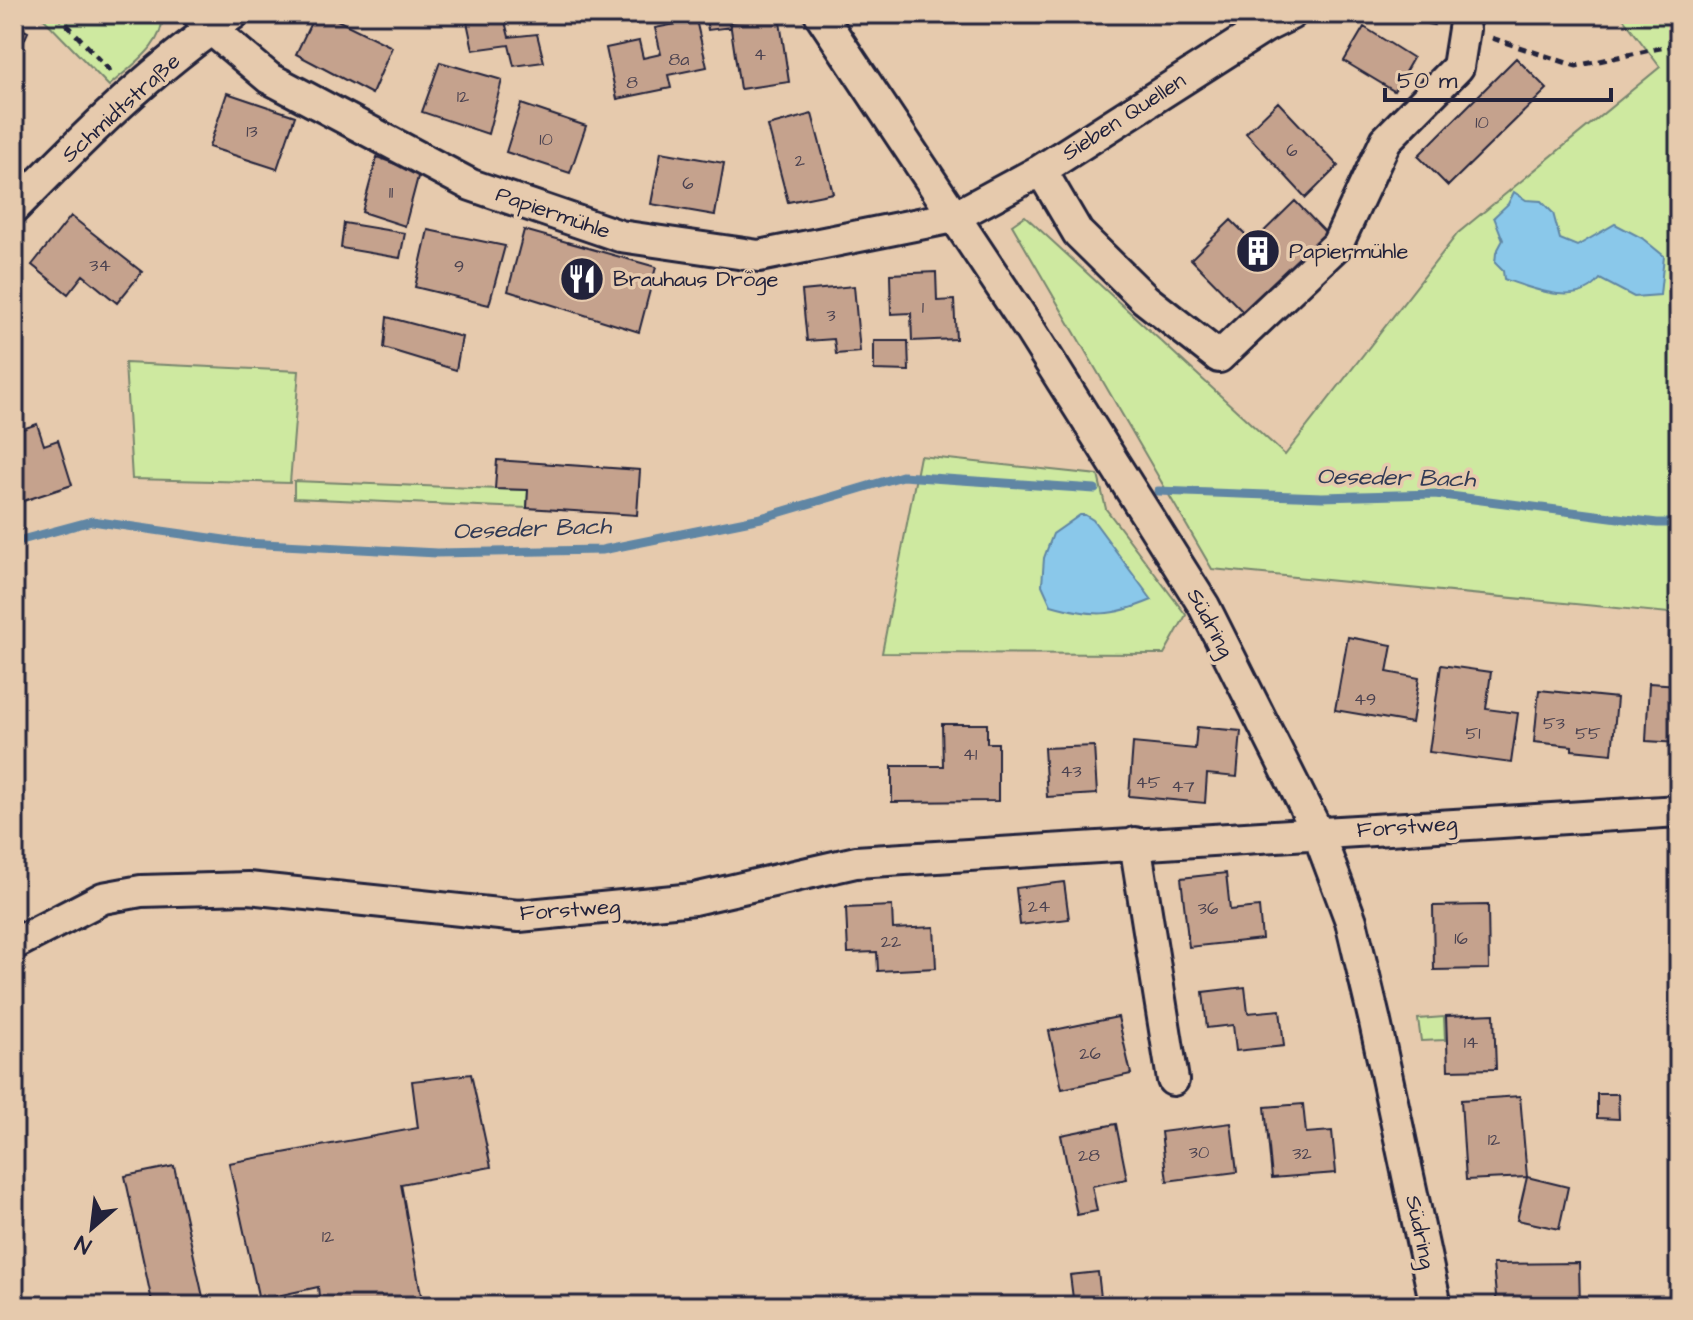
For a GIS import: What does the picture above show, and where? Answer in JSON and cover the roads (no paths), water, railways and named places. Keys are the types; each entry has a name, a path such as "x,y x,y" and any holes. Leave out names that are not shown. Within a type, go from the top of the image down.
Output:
{"street":[{"name":"Südring","path":"820,14 1030,330 1204,606 1318,833 1351,921 1436,1306"},
{"name":"Sieben Quellen","path":"954,217 1041,170 1271,18"},
{"name":"Papiermühle","path":"214,19 269,78 471,185 620,236 759,256 954,217"},
{"name":"Schmidtstraße","path":"14,208 95,126 214,19"},
{"path":"1041,170 1078,233 1145,299 1219,357 1337,245 1386,140 1458,67 1464,29"},
{"name":"Forstweg","path":"14,944 103,898 141,891 248,888 519,916 694,899 856,862 1679,811"},
{"path":"1135,843 1173,1080"}],"water":[{"path":"1514,192 1526,200 1541,201 1553,213 1560,239 1577,246 1615,224 1642,238 1664,256 1660,295 1634,297 1600,279 1580,293 1555,294 1504,279 1503,271 1495,263 1503,240 1494,217 1508,204"},
{"path":"1080,515 1093,520 1152,600 1125,610 1102,613 1079,612 1051,605 1042,585 1044,558 1053,534"}],"waterway":[{"name":"Oeseder Bach","path":"14,542 92,521 245,543 437,553 602,550 761,518 902,476 1095,489"},
{"name":"Oeseder Bach","path":"1158,491 1322,497 1435,494 1657,523 1679,523"}],"place":[{"name":"Papiermühle","path":"1258,251"},
{"name":"Brauhaus Dröge","path":"582,279"}]}
